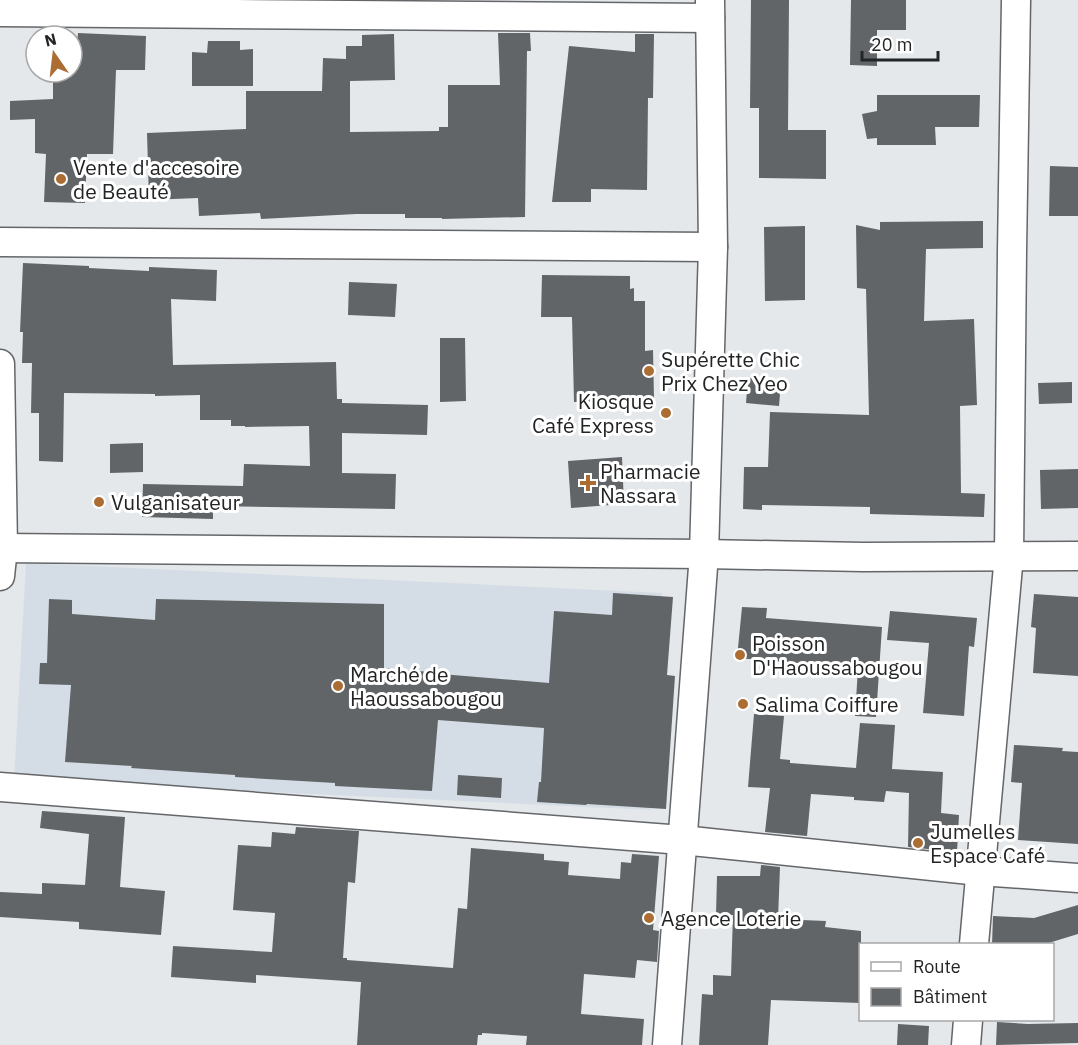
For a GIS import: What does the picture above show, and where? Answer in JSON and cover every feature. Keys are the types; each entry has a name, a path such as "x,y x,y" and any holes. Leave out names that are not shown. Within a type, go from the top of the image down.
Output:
{"street":[{"path":"974,943 1009,555 1016,0"},
{"path":"0,12 710,9 714,246 704,554 667,1045"},
{"path":"0,242 714,246"},
{"path":"0,363 1,558 704,554 863,557 1078,556"},
{"path":"0,788 682,840 980,871 1078,878"},
{"path":"966,1045 968,1021"}],"shaded area":[{"name":"Marché de Haoussabougou","path":"26,563 662,593 651,810 14,780"}],"building":[{"path":"751,0 789,0 788,130 826,130 826,179 759,178 759,108 750,108"},
{"path":"851,0 906,0 906,30 877,30 877,66 850,65"},
{"path":"84,33 146,36 145,70 116,70 113,154 87,154 85,203 44,202 46,154 35,153 35,119 10,120 10,101 53,99 53,84 84,84"},
{"path":"498,33 530,33 531,51 527,51 525,217 442,219 405,218 405,214 356,214 261,219 260,213 199,216 198,198 149,200 147,133 246,129 246,91 322,91 323,58 346,59 346,46 362,46 362,35 394,34 395,80 350,81 350,132 439,131 439,127 448,127 448,85 500,85"},
{"path":"635,34 654,34 653,98 648,98 647,190 591,189 591,202 552,202 569,46 635,52"},
{"path":"208,41 240,41 240,50 253,49 253,86 192,86 192,52 207,53"},
{"path":"877,95 980,95 979,127 935,127 936,145 877,145 877,138 867,139 862,114 877,111"},
{"path":"1050,166 1078,167 1078,216 1049,216"},
{"path":"983,221 983,248 926,249 924,321 974,319 977,405 960,406 961,493 985,494 984,517 870,514 870,507 762,505 762,510 743,509 744,467 768,467 770,412 869,415 866,289 857,288 856,225 880,230 880,222"},
{"path":"805,226 805,300 765,301 764,227"},
{"path":"23,263 149,271 149,267 217,270 216,301 171,299 173,365 336,362 337,399 342,399 342,403 428,405 427,435 342,433 342,473 396,474 395,509 213,506 213,519 142,517 143,484 243,486 244,464 310,466 309,426 245,427 231,426 231,420 200,420 200,395 64,393 63,462 39,461 39,413 31,413 32,363 22,363 23,332 20,332"},
{"path":"542,275 630,276 630,289 634,288 634,301 645,301 645,351 653,350 654,399 574,402 572,317 541,317"},
{"path":"349,282 397,284 395,317 348,315"},
{"path":"440,338 465,338 466,401 440,402"},
{"path":"748,378 781,381 779,406 746,403"},
{"path":"1072,382 1072,403 1039,404 1038,383"},
{"path":"143,443 143,472 110,473 110,444"},
{"path":"622,457 624,504 571,508 568,461"},
{"path":"1078,469 1078,508 1041,509 1040,470"},
{"name":"Marché de Haoussabougou","path":"613,593 673,597 667,675 675,676 666,809 537,802 539,782 541,782 544,728 438,720 432,791 335,786 335,783 65,762 71,685 39,684 40,663 47,663 49,599 72,600 72,614 155,620 156,599 384,604 384,668 549,683 554,611 612,615"},
{"path":"1034,594 1078,597 1078,676 1033,673 1036,628 1031,627"},
{"path":"742,607 767,608 766,618 882,627 876,717 855,716 858,668 737,658"},
{"path":"890,611 977,618 974,647 969,646 964,716 923,713 929,643 887,640"},
{"path":"754,714 784,716 780,759 790,760 790,763 856,768 860,723 895,725 892,769 943,772 941,813 959,815 957,852 908,847 909,793 886,791 884,802 811,794 807,836 765,832 770,788 748,787"},
{"path":"1014,745 1063,748 1062,751 1078,752 1078,844 1018,840 1022,783 1011,782"},
{"path":"458,775 502,778 501,798 457,795"},
{"path":"42,811 125,817 120,887 165,891 161,935 79,929 79,922 0,917 0,892 42,894 42,883 85,885 89,834 40,828"},
{"path":"296,827 359,831 355,883 348,882 343,958 347,960 453,968 458,908 467,909 471,848 544,854 544,860 569,862 568,875 620,879 621,862 631,863 632,854 659,856 653,930 659,931 657,962 637,960 635,978 584,974 581,1014 644,1019 642,1045 526,1045 527,1036 482,1033 478,1035 477,1045 357,1045 361,982 256,975 256,983 171,977 173,946 272,952 275,913 233,910 238,845 271,847 272,832 295,834"},
{"path":"761,865 780,867 778,919 826,921 825,927 861,931 859,1003 771,1000 768,1045 699,1045 702,994 713,995 713,975 731,976 733,915 716,915 717,876 760,876"},
{"path":"1078,905 1078,934 1049,943 992,943 993,916 1034,918"},
{"path":"997,1022 1078,1023 1078,1043 996,1045"},
{"path":"898,1024 929,1026 928,1045 897,1045"}],"place":[{"name":"Vente d'accesoire de Beauté","path":"61,179"},
{"name":"Supérette Chic Prix Chez Yeo","path":"649,371"},
{"name":"Kiosque Café Express","path":"666,413"},
{"name":"Pharmacie Nassara","path":"588,483"},
{"name":"Vulganisateur","path":"99,502"},
{"name":"Poisson D'Haoussabougou","path":"740,655"},
{"name":"Marché de Haoussabougou","path":"338,686"},
{"name":"Salima Coiffure","path":"743,704"},
{"name":"Jumelles Espace Café","path":"918,843"},
{"name":"Agence Loterie","path":"649,918"}]}
